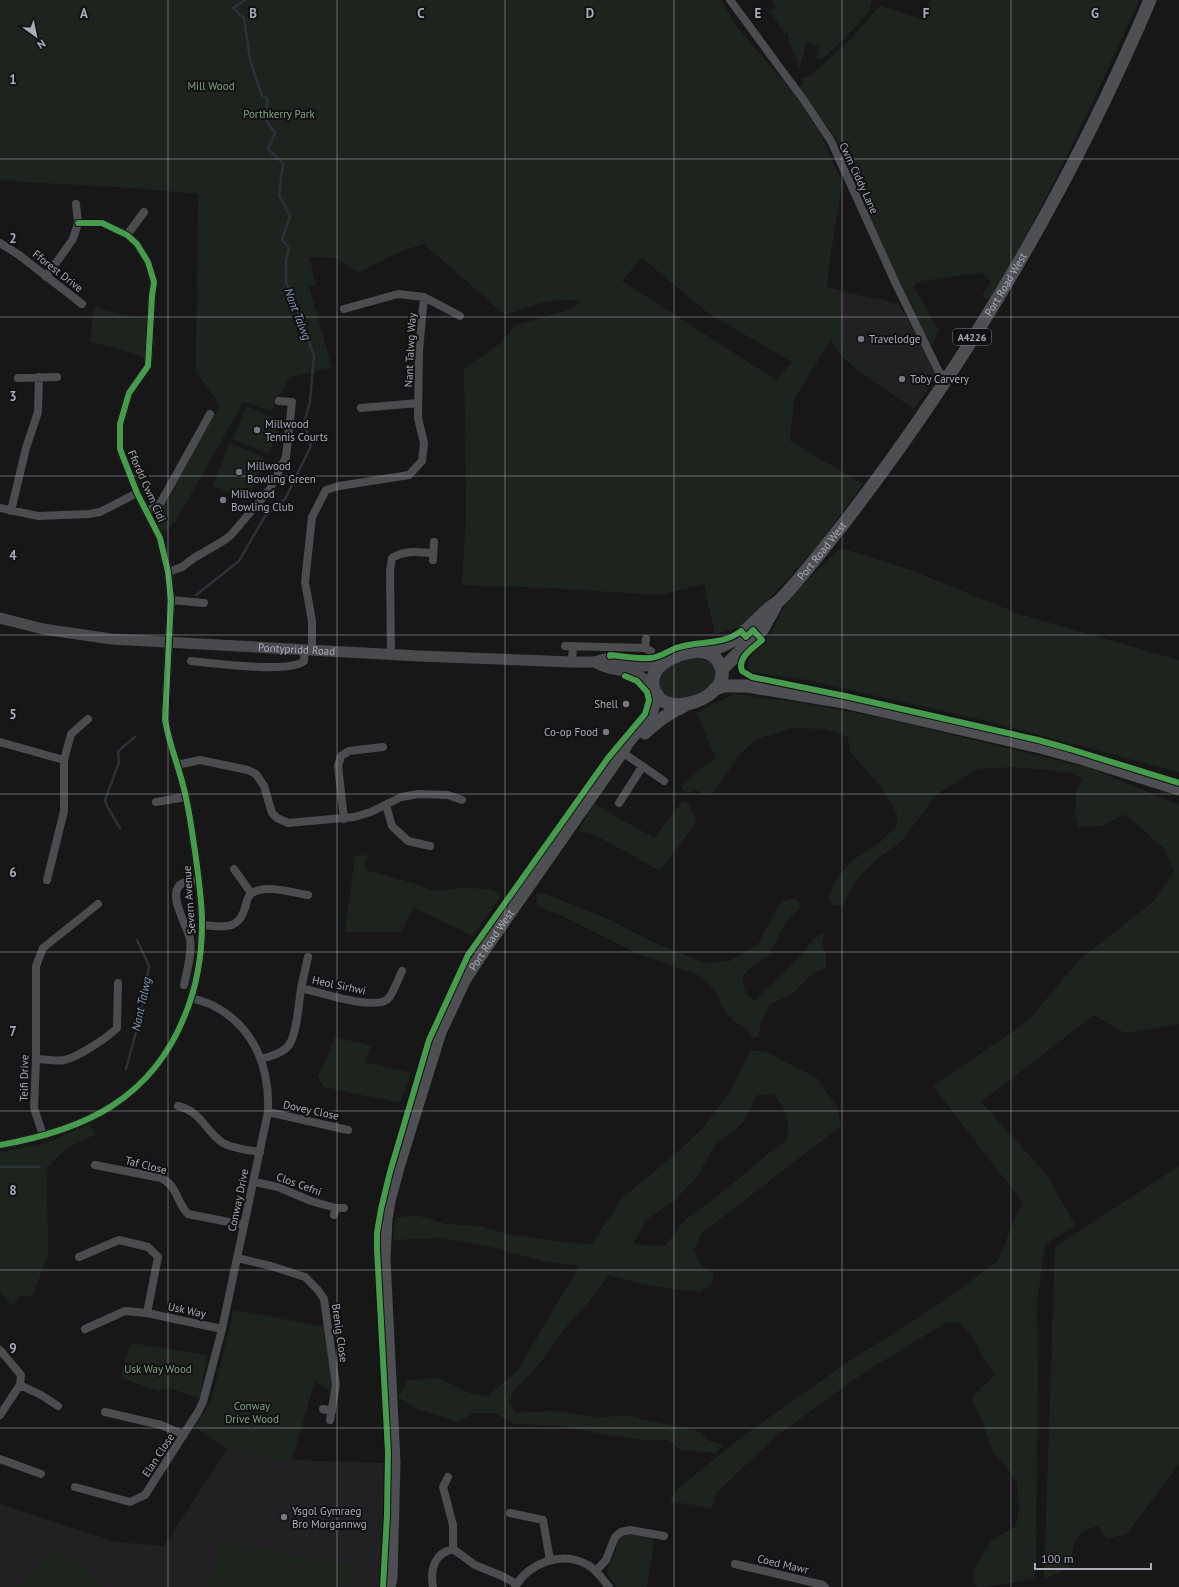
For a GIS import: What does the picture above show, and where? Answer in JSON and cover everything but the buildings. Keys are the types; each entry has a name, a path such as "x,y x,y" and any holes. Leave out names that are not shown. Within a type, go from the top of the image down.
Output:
{"main road":[{"name":"Port Road West","path":"705,652 722,647 739,638 768,609 778,602 808,568 871,487 946,378 994,304 1038,228 1102,108 1150,0"},
{"name":"Port Road West","path":"722,670 762,630 778,602"},
{"name":"Pontypridd Road","path":"0,618 43,629 84,636 391,654 572,662 595,662 604,659 617,660 645,666 660,666"},
{"path":"715,689 721,678 722,670 716,658 705,652 698,651 673,658 660,666 653,681 656,692 664,701 672,704 690,703 704,698 715,689 724,686 747,686 844,702 1040,747 1081,758 1179,789"},
{"name":"Pontypridd Road","path":"595,662 603,668 638,674 645,679 656,692"},
{"path":"722,670 742,680 747,686"},
{"name":"Port Road West","path":"391,1584 394,1450 383,1249 392,1187 433,1054 446,1018 465,979 497,930 628,742 651,714 656,692"},
{"name":"Port Road West","path":"622,752 632,746 658,720 670,712 690,703"}],"street":[{"name":"Cwm Ciddy Lane","path":"730,0 803,99 831,141 913,319 939,372 946,378"},
{"path":"46,277 73,239 78,224 76,204"},
{"path":"127,235 144,212"},
{"name":"Ffordd Cwm Cidi","path":"78,224 102,223 127,235 138,244 148,262 154,282 148,366 129,393 120,424 120,449 137,493 160,538 168,572 171,600 169,642"},
{"name":"Fforest Drive","path":"0,243 19,255 82,304"},
{"name":"Nant Talwg Way","path":"344,309 398,294 424,297 460,316"},
{"name":"Nant Talwg Way","path":"308,649 312,621 305,582 312,517 326,490 339,486 409,475 422,461 424,444 418,418 418,404 419,351 424,297"},
{"path":"18,378 57,377"},
{"path":"11,511 26,448 38,412 39,378"},
{"path":"168,572 182,567 223,541 270,489 286,457 292,402 279,401"},
{"name":"Nant Talwg Way","path":"361,408 418,404"},
{"path":"147,512 161,502 210,414"},
{"path":"0,508 38,516 89,514 100,512 137,493"},
{"path":"391,654 390,571 392,558 400,553 413,552 433,556 434,542"},
{"path":"171,600 204,603"},
{"path":"572,662 569,646 648,649 646,639"},
{"name":"Severn Avenue","path":"0,1145 43,1135 74,1125 102,1112 128,1096 156,1068 167,1052 181,1026 191,998 200,954 202,924 198,880 186,797 165,719 169,642"},
{"path":"191,661 267,667 292,666 301,664 304,661 308,649"},
{"path":"47,880 64,811 64,760 71,734 88,719"},
{"path":"0,742 64,760"},
{"path":"344,819 338,766 341,756 349,751 383,747"},
{"path":"622,752 664,781"},
{"path":"177,765 200,760 248,770 256,774 264,786 272,813 277,818 288,823 344,819 364,814 401,797 419,794 448,795 462,800"},
{"path":"618,803 642,767"},
{"path":"156,802 186,797"},
{"path":"386,805 392,826 408,841 430,846"},
{"path":"234,869 251,893"},
{"path":"184,986 189,963 190,940 175,896 178,886 183,883 198,880"},
{"path":"202,924 230,926 238,922 243,915 251,893 267,888 308,895"},
{"name":"Teifi Drive","path":"43,1135 34,1108 36,1059 36,966 43,948 98,904"},
{"name":"Heol Sirhwi","path":"261,1059 281,1052 290,1044 295,1030 301,988 308,957"},
{"name":"Heol Sirhwi","path":"301,988 360,1002 381,1003 389,998 402,971"},
{"path":"36,1059 64,1060 73,1057 109,1036 117,1028 118,983"},
{"name":"Conway Drive","path":"184,1435 203,1402 222,1328 268,1112 269,1093 266,1075 261,1059 252,1040 231,1018 212,1005 191,998"},
{"path":"178,1106 186,1108 199,1117 221,1142 260,1152"},
{"name":"Dovey Close","path":"268,1112 348,1130"},
{"name":"Taf Close","path":"95,1165 161,1178 168,1181 173,1187 184,1210 188,1214 244,1225"},
{"name":"Clos Cefni","path":"254,1182 278,1187 311,1201 338,1210"},
{"path":"79,1257 118,1240 148,1247 158,1257 147,1312"},
{"name":"Brenig Close","path":"237,1258 271,1266 305,1277 318,1290 324,1299 336,1385 330,1420"},
{"name":"Usk Way","path":"86,1329 126,1311 147,1312 222,1328"},
{"path":"0,1350 21,1375 20,1385 0,1415"},
{"path":"20,1385 41,1395 58,1406"},
{"path":"323,1409 332,1411"},
{"name":"Elan Close","path":"75,1487 130,1502 145,1495 184,1435 161,1425 105,1412"},
{"path":"0,1459 41,1474"},
{"path":"448,1478 443,1487 452,1525 453,1549 475,1566 502,1576 516,1586 523,1575 533,1567 550,1560 575,1560 587,1564 596,1571 609,1587"},
{"path":"510,1512 543,1520 550,1560"},
{"path":"596,1571 606,1560 615,1537 621,1532 630,1530 664,1536"},
{"path":"433,1587 431,1576 433,1564 439,1556 446,1551 453,1549"},
{"name":"Coed Mawr","path":"735,1564 823,1585 824,1587"}],"shaded area":[{"path":"838,290 899,304 933,364 937,376 914,409 871,380 875,376 850,355 838,317"},
{"name":"Ysgol Gymraeg Bro Morgannwg","path":"227,1449 255,1456 292,1460 384,1463 384,1529 380,1587 0,1587 0,1504 116,1542 164,1546"}],"green space":[{"path":"0,0 721,0 737,27 791,90 820,133 842,183 827,280 828,287 838,290 838,317 850,355 875,376 871,380 853,366 838,351 831,339 794,400 790,441 863,484 816,548 745,625 715,634 704,584 661,595 550,588 462,585 466,513 464,369 499,344 516,325 565,311 582,302 572,300 553,301 505,315 424,244 404,250 359,272 334,258 309,257 316,285 309,286 332,368 290,377 278,397 272,411 243,402 176,521 166,531 161,531 156,522 157,514 220,405 196,372 198,194 135,188 21,182 0,179","holes":["642,258 708,313 792,362 776,380 622,281"]},
{"path":"771,0 872,0 869,11 844,39 822,59 817,58 820,46 807,42 799,69 789,42 788,33 784,33 770,11 776,7"},
{"path":"931,0 1139,0 1087,114 1050,190 990,300 982,296 991,280 980,273 921,281 913,285 939,330 931,347 914,314 867,212 857,179 834,136 799,87 803,85 802,78 810,76 849,41 881,6 925,20"},
{"path":"94,307 128,316 146,318 145,357 90,342"},
{"name":"Millwood Tennis Courts","path":"246,406 282,421 269,454 233,439"},
{"name":"Millwood Bowling Green","path":"230,443 265,458 248,501 212,486"},
{"path":"841,548 908,569 1019,614 1179,660 1179,772 983,720 807,680 750,672 748,668 750,656 755,648 771,633 785,606 804,583"},
{"path":"696,657 708,660 714,667 717,676 710,688 688,698 674,699 664,694 659,686 659,679 665,669 675,663"},
{"path":"734,694 797,702 878,717 1090,768 1179,805 1179,1024 1125,1033 1094,1015 981,1102 1047,1175 1075,1225 1045,1245 1037,1302 1038,1371 1036,1568 1034,1578 985,1587 978,1587 972,1582 974,1569 991,1541 1016,1526 1019,1509 1017,1482 1005,1465 992,1451 981,1418 971,1400 995,1375 983,1358 979,1347 969,1332 960,1323 947,1322 865,1372 776,1436 716,1493 712,1508 669,1501 681,1486 739,1439 852,1359 960,1290 998,1260 1022,1202 933,1086 1028,1021 1079,960 1154,901 1174,871 1163,848 1124,814 1102,826 1079,827 1075,815 1076,791 1083,779 1072,773 1010,767 977,769 937,794 900,843 878,858 855,882 842,906 832,905 828,897 838,877 851,861 878,844 897,826 897,814 882,788 850,752 848,737 824,729 792,728 757,739 742,752 713,792 707,796 696,790 687,793 681,787 698,770 716,758 696,713"},
{"path":"683,801 688,803 697,821 660,871 595,835 578,831 594,804 654,838"},
{"path":"370,855 365,862 366,870 416,884 433,891 461,888 490,889 501,895 473,936 413,907 401,932 345,932 355,856"},
{"path":"543,893 606,918 649,940 704,963 730,961 758,944 777,908 784,901 796,898 801,907 784,925 769,955 752,967 742,977 746,994 755,1000 802,955 815,937 825,932 822,945 826,955 826,967 811,975 793,993 770,1004 762,1020 758,1037 753,1039 748,1030 735,1022 721,1006 716,991 698,975 634,952 564,917 537,906 536,894"},
{"path":"335,1037 371,1046 364,1062 411,1072 400,1103 324,1087 318,1077"},
{"path":"750,1051 765,1051 817,1078 837,1107 841,1126 703,1232 694,1249 701,1265 713,1274 713,1283 700,1292 642,1284 609,1275 593,1297 562,1332 540,1363 512,1393 510,1402 515,1413 553,1411 597,1417 630,1416 700,1432 707,1440 723,1445 716,1453 681,1450 668,1440 644,1440 608,1435 564,1426 514,1424 495,1413 473,1413 459,1422 417,1409 398,1397 408,1380 438,1378 469,1393 488,1396 518,1370 579,1266 544,1261 486,1246 438,1238 393,1240 396,1217 419,1216 447,1224 481,1226 507,1234 570,1243 592,1244 622,1198 672,1157 702,1129 728,1095","holes":["774,1094 785,1110 788,1126 787,1140 769,1153 728,1188 685,1220 665,1246 633,1244 646,1220 674,1201 696,1178 716,1144 743,1123 757,1095"]},
{"path":"90,1124 95,1135 68,1148 47,1169 48,1255 32,1297 21,1295 13,1306 0,1293 0,1152 46,1143"},
{"path":"1179,1166 1179,1464 1126,1534 1107,1539 1098,1526 1082,1532 1075,1541 1069,1568 1044,1579 1055,1247"},
{"name":"Conway Drive Wood","path":"233,1310 327,1327 333,1393 315,1381 292,1460 255,1456 227,1449 195,1427 211,1401"},
{"name":"Usk Way Wood","path":"131,1343 207,1355 200,1399 169,1388 158,1391 122,1378 122,1365"},
{"path":"627,1534 650,1537 654,1541 647,1587 617,1587 608,1575 607,1570 616,1551 616,1543 620,1538"},
{"path":"219,1541 351,1565 347,1587 211,1587"},
{"path":"57,1544 105,1587 18,1587"}],"waterway":[{"name":"Nant Talwg","path":"196,595 239,561 265,516 285,499 311,446 304,424 310,402 314,356 286,282 286,260 289,248 282,240 290,216 279,195 283,163 268,149 275,133 265,119 268,99 262,96 250,60 244,18 233,8 245,0"},
{"name":"Nant Talwg","path":"120,828 105,800 119,762 118,751 135,737"},
{"name":"Nant Talwg","path":"126,1069 141,1014 149,966 137,940"},
{"name":"Nant Talwg","path":"0,1167 40,1167"}],"cycle path":[{"path":"0,1145 31,1139 60,1130 87,1119 112,1106 134,1089 154,1069 171,1044 185,1015 196,982 201,947 202,923 199,878 191,824 184,788 169,739 165,719 171,600 168,572 160,538 137,493 120,449 120,424 129,393 148,366 154,282 148,262 137,244 127,235 102,223 78,223"},
{"path":"610,656 653,658 676,648 726,639 741,631 746,637 753,630 762,640 747,653 741,666 742,671 752,677 845,696 1038,740 1179,783"},
{"path":"383,1587 387,1515 388,1452 377,1233 390,1172 429,1040 468,955 608,758 645,714 649,700 647,692 637,681 625,676"}],"place":[{"name":"Travelodge","path":"861,339"},
{"name":"Toby Carvery","path":"902,379"},
{"name":"Millwood Tennis Courts","path":"257,430"},
{"name":"Millwood Bowling Green","path":"239,472"},
{"name":"Millwood Bowling Club","path":"223,500"},
{"name":"Shell","path":"626,704"},
{"name":"Co-op Food","path":"606,732"},
{"name":"Ysgol Gymraeg Bro Morgannwg","path":"284,1517"}],"park label":[{"name":"Mill Wood","path":"211,86"},
{"name":"Porthkerry Park","path":"279,114"}]}
